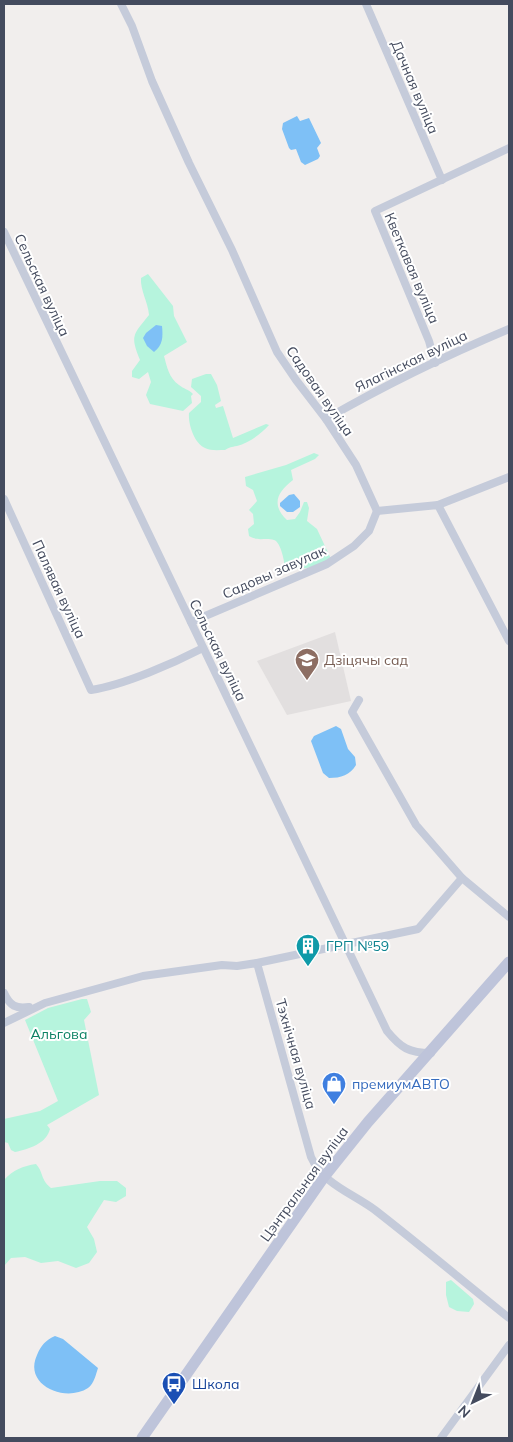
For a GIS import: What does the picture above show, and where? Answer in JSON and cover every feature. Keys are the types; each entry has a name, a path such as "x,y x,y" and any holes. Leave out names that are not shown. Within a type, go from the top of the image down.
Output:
{"street":[{"name":"Садовая вуліца","path":"121,4 132,26 152,81 232,250 277,352 326,419 356,465 377,511"},
{"name":"Дачная вуліца","path":"366,4 442,180"},
{"path":"442,180 509,148"},
{"name":"Кветкавая вуліца","path":"435,363 429,340 374,211 442,180"},
{"name":"Сельская вуліца","path":"4,232 387,1031 406,1049 420,1053 431,1053"},
{"name":"Ялагінская вуліца","path":"326,419 362,398 475,343 509,329"},
{"path":"377,511 438,505 509,477"},
{"name":"Палявая вуліца","path":"4,499 92,690 105,688 203,648"},
{"path":"438,505 509,641"},
{"name":"Садовы завулак","path":"191,622 328,564 354,546 369,530 377,511"},
{"path":"359,700 352,712 416,825 462,878 509,917"},
{"path":"4,994 12,1006 19,1008 34,1007 143,976 222,965 237,966 257,963 418,929 462,878"},
{"name":"Цэнтральная вуліца","path":"142,1438 324,1177 368,1122 431,1053 509,962"},
{"name":"Тэхнічная вуліца","path":"257,963 311,1157 316,1168 324,1177 373,1208 509,1318"},
{"path":"4,1023 34,1007"},
{"path":"441,1438 509,1345"}],"shaded area":[{"name":"Дзіцячы сад","path":"335,632 351,701 287,715 257,661"}],"green space":[{"path":"148,274 173,306 174,316 187,342 164,356 173,379 193,394 191,396 192,403 183,411 150,404 146,395 151,382 148,372 139,379 132,377 132,371 140,360 134,340 136,331 149,315 141,283 141,278"},
{"path":"211,374 217,385 221,401 215,405 216,408 223,406 233,438 266,424 269,425 259,435 241,445 225,450 209,450 201,446 192,433 189,413 201,402 201,396 191,387 192,379"},
{"path":"314,453 319,455 315,459 291,470 293,480 283,489 278,499 278,504 279,509 287,520 295,519 304,502 307,502 309,508 307,521 317,529 331,559 317,567 285,570 282,553 279,545 274,540 256,539 249,536 248,529 254,524 253,514 249,510 257,501 253,490 246,486 245,477 286,465"},
{"name":"Альгова","path":"87,999 91,1012 84,1020 99,1095 47,1125 50,1129 41,1142 15,1152 11,1150 8,1143 4,1142 4,1119 40,1111 58,1101 25,1020 48,1008"},
{"path":"36,1164 45,1182 51,1188 100,1181 117,1181 126,1188 126,1196 116,1202 104,1200 87,1227 94,1239 97,1252 89,1263 76,1268 58,1261 41,1263 25,1257 11,1258 4,1266 4,1180 18,1169"},
{"path":"451,1280 473,1299 474,1304 469,1312 457,1311 449,1307 446,1295 446,1282"}],"water":[{"path":"297,116 300,121 309,118 321,143 317,148 320,156 318,159 305,165 301,162 296,149 291,150 289,148 282,129 283,123"},
{"path":"156,325 162,326 162,337 161,344 154,352 147,346 143,338"},
{"path":"294,494 300,501 300,507 293,512 287,512 280,506 280,503 289,495"},
{"path":"336,726 341,729 348,749 355,757 356,765 345,775 329,778 323,773 311,741 314,736"},
{"path":"55,1336 63,1339 98,1368 88,1388 79,1392 58,1392 41,1383 36,1375 34,1366 37,1355 44,1343"}],"place":[{"name":"Дзіцячы сад","path":"307,681"},
{"name":"ГРП №59","path":"308,967"},
{"name":"премиумАВТО","path":"334,1105"},
{"name":"Школа","path":"174,1405"}]}
